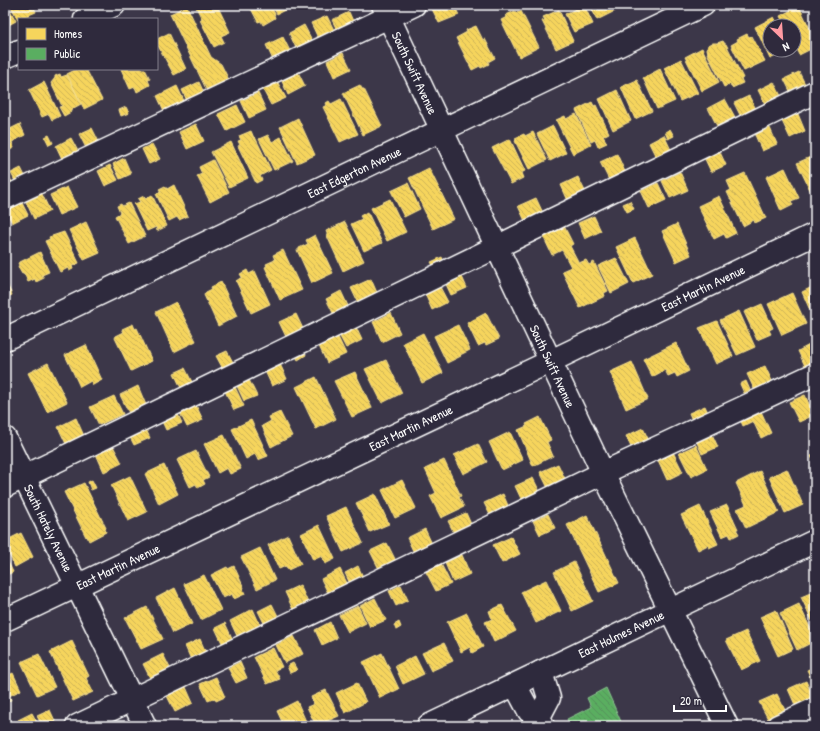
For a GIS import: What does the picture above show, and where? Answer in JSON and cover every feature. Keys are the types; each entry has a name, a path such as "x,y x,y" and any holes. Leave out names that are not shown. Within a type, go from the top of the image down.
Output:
{"street":[{"path":"87,18 114,5"},
{"path":"5,198 386,11 414,5"},
{"name":"East Edgerton Avenue","path":"5,339 703,5"},
{"name":"South Swift Avenue","path":"386,11 603,473 727,726"},
{"path":"5,57 18,51"},
{"path":"15,481 815,92"},
{"name":"East Martin Avenue","path":"5,620 815,234"},
{"path":"77,726 603,473 815,374"},
{"name":"South Hately Avenue","path":"5,438 15,481 76,586 145,726"},
{"name":"East Holmes Avenue","path":"428,726 815,541"},
{"path":"515,684 528,710 541,722 549,698 541,672"},
{"path":"778,726 815,709"}],"building: Homes":[{"path":"5,5 7,5 16,21 5,27"},
{"path":"10,5 33,5 36,12 18,19"},
{"path":"195,5 217,5 230,32 221,36 224,42 214,47 200,20 202,19"},
{"path":"249,5 270,5 275,14 275,18 263,25 261,21 258,22"},
{"path":"272,5 294,5 277,14"},
{"path":"435,5 454,5 459,15 439,23 431,7"},
{"path":"584,5 593,24 574,32 565,14"},
{"path":"590,5 627,5 597,20"},
{"path":"187,6 211,57 221,64 230,82 208,93 170,14"},
{"path":"799,6 815,39 815,47 802,54 802,18 781,18 780,16"},
{"path":"559,10 573,41 556,49 542,21 545,20 543,17"},
{"path":"515,11 516,13 521,11 539,47 519,57 501,20 507,17 506,15"},
{"path":"349,12 356,28 340,36 332,20"},
{"path":"327,16 335,32 319,40 311,23"},
{"path":"762,23 762,42 755,27"},
{"path":"304,25 313,42 297,50 289,33"},
{"path":"476,26 495,58 488,62 489,64 472,70 456,38 467,32 466,30"},
{"path":"169,33 186,69 174,75 158,46 158,38"},
{"path":"747,34 749,37 752,36 762,58 765,61 744,71 731,45 738,41 737,39"},
{"path":"283,37 291,53 274,62 266,45"},
{"path":"723,41 726,44 743,78 741,79 743,83 732,88 730,84 724,87 707,53 708,45"},
{"path":"702,48 719,82 702,91 685,57"},
{"path":"343,53 351,69 334,77 327,61"},
{"path":"681,59 698,93 680,101 664,68"},
{"path":"660,69 675,101 657,109 643,78"},
{"path":"75,70 87,70 102,100 84,109 67,74"},
{"path":"121,70 146,70 150,79 148,80 150,85 137,92 135,87 130,89"},
{"path":"297,70 305,86 288,95 281,79"},
{"path":"799,72 806,86 791,93 784,79"},
{"path":"60,74 61,77 67,75 81,104 70,110 71,112 64,116 59,107 62,106 51,83 55,76"},
{"path":"637,80 652,111 635,119 621,87"},
{"path":"44,82 60,116 52,120 49,114 42,117 29,90"},
{"path":"199,82 206,97 189,105 182,90"},
{"path":"774,82 782,98 766,106 758,90"},
{"path":"278,83 286,98 271,105 263,90"},
{"path":"360,85 362,89 364,89 382,126 363,135 343,93"},
{"path":"177,86 186,105 166,115 157,96"},
{"path":"617,90 631,121 613,130 599,99"},
{"path":"258,93 266,110 249,118 241,101"},
{"path":"749,96 756,109 741,117 734,103"},
{"path":"341,99 358,134 340,142 323,107 327,105 326,103 329,101 331,104"},
{"path":"725,99 735,117 717,126 708,108"},
{"path":"592,102 594,106 596,105 609,133 603,136 607,143 598,147 595,140 591,142 576,110"},
{"path":"237,105 245,122 227,131 218,114"},
{"path":"126,107 129,113 121,116 119,110"},
{"path":"576,114 591,145 573,154 556,120 565,116 566,119"},
{"path":"798,114 805,131 790,138 782,121"},
{"path":"298,118 315,155 297,163 280,127"},
{"path":"20,124 25,135 12,142 14,148 5,152 5,127 9,125 10,129"},
{"path":"196,124 204,141 187,149 179,132"},
{"path":"553,126 566,153 550,161 537,134"},
{"path":"92,128 101,146 88,152 79,134"},
{"path":"770,128 777,144 762,151 755,135"},
{"path":"670,129 674,136 668,139 665,132"},
{"path":"251,131 271,170 260,176 262,180 256,183 238,146 240,145 238,141 241,140 239,136"},
{"path":"533,132 547,160 529,169 515,141 515,138 524,134 525,136"},
{"path":"49,135 53,143 49,145 45,137"},
{"path":"268,135 272,142 281,137 293,161 274,170 259,139"},
{"path":"664,135 672,152 657,159 649,143"},
{"path":"71,138 80,155 64,163 56,146"},
{"path":"510,139 525,171 521,173 523,178 511,184 492,148"},
{"path":"231,142 248,178 229,187 211,152"},
{"path":"152,144 160,159 149,164 142,149"},
{"path":"719,150 726,165 711,172 704,157"},
{"path":"617,154 626,174 610,182 600,162"},
{"path":"815,155 815,195 813,196 797,163"},
{"path":"124,158 131,174 120,179 113,164"},
{"path":"213,160 229,192 210,202 197,176 202,174 199,167"},
{"path":"110,165 118,180 105,186 98,171"},
{"path":"21,168 28,182 18,187 11,173"},
{"path":"429,168 454,219 433,229 409,178"},
{"path":"785,168 799,198 791,201 793,205 781,211 766,177"},
{"path":"5,169 15,188 5,193"},
{"path":"680,172 688,190 670,198 662,181"},
{"path":"745,173 766,218 755,223 754,220 743,226 727,192 731,190 727,181"},
{"path":"578,177 587,195 569,203 561,185"},
{"path":"408,183 420,209 404,217 391,191"},
{"path":"658,183 666,200 649,208 641,191"},
{"path":"174,185 188,216 179,220 177,217 169,221 156,194 161,192 159,189 165,186 167,189"},
{"path":"67,187 77,207 59,215 50,195"},
{"path":"42,194 50,211 34,219 26,202"},
{"path":"152,195 167,226 157,231 156,227 147,231 134,204 140,202 138,199 144,196 145,199"},
{"path":"719,196 736,233 726,238 724,234 714,239 698,206"},
{"path":"536,198 544,215 526,223 518,206"},
{"path":"390,199 406,232 387,241 371,208"},
{"path":"630,201 634,209 627,212 623,204"},
{"path":"22,203 28,215 12,223 6,211"},
{"path":"129,203 145,236 129,244 115,216 120,213 117,206 121,204 122,206"},
{"path":"367,212 382,243 364,251 351,224 362,219 360,216"},
{"path":"594,216 601,231 585,239 578,223"},
{"path":"86,222 100,253 84,260 69,230"},
{"path":"345,222 364,261 343,271 326,231"},
{"path":"677,224 691,255 676,262 662,231"},
{"path":"564,226 573,244 570,246 579,263 586,260 589,265 594,262 608,291 604,293 605,296 580,308 562,271 571,267 562,250 552,255 543,236"},
{"path":"64,232 79,263 72,266 73,269 69,271 68,268 60,272 45,241 50,239 49,237"},
{"path":"315,235 333,273 312,283 297,250 308,244 306,240"},
{"path":"635,238 652,274 633,283 616,247"},
{"path":"283,250 302,290 280,300 265,267 267,266 266,264 275,260 273,255"},
{"path":"40,252 49,272 42,275 44,278 36,282 35,279 28,282 24,273 22,274 18,267 18,263"},
{"path":"442,257 444,262 434,267 431,262"},
{"path":"616,258 629,284 611,293 598,266"},
{"path":"247,270 249,274 255,271 270,304 251,313 236,281 242,277 240,274"},
{"path":"460,272 467,288 451,295 444,280"},
{"path":"371,279 378,295 359,305 351,288"},
{"path":"5,280 12,295 5,298"},
{"path":"221,282 237,316 218,326 204,295 212,289 211,287"},
{"path":"814,286 815,316 813,317 802,292"},
{"path":"440,287 448,302 432,310 425,294"},
{"path":"341,291 349,308 334,315 326,299"},
{"path":"792,293 806,324 782,335 768,304"},
{"path":"176,302 196,341 174,352 156,312"},
{"path":"762,304 773,328 769,330 771,334 757,340 744,312"},
{"path":"739,311 755,347 737,355 720,320"},
{"path":"391,313 400,333 382,342 373,322"},
{"path":"486,313 499,339 486,345 485,343 478,346 467,323"},
{"path":"296,314 305,333 288,341 279,322"},
{"path":"717,321 733,356 716,364 699,328"},
{"path":"133,324 135,329 137,328 152,361 131,371 115,338 124,332 122,329"},
{"path":"355,325 362,340 346,348 338,333"},
{"path":"458,325 470,350 447,363 434,336"},
{"path":"423,333 443,373 422,383 403,343"},
{"path":"337,335 346,354 327,363 318,344"},
{"path":"676,343 689,371 677,377 675,373 668,376 665,370 652,377 643,359"},
{"path":"813,343 815,346 815,364 806,368 798,351"},
{"path":"86,345 102,380 93,385 91,381 80,387 65,355"},
{"path":"303,349 306,355 298,360 294,353"},
{"path":"227,351 234,364 223,369 216,356"},
{"path":"386,360 402,393 382,403 365,369"},
{"path":"279,362 287,379 272,386 264,369"},
{"path":"632,362 648,399 626,409 610,372"},
{"path":"48,363 67,402 47,412 28,373"},
{"path":"765,366 773,383 755,391 747,374"},
{"path":"185,368 192,382 181,388 174,373"},
{"path":"355,372 372,408 352,417 334,381"},
{"path":"316,377 336,419 316,429 296,387"},
{"path":"249,380 257,396 244,401 237,386"},
{"path":"746,381 750,390 744,393 740,384"},
{"path":"138,386 146,405 129,413 120,395"},
{"path":"235,387 244,406 234,410 225,391"},
{"path":"805,395 814,415 799,422 789,402"},
{"path":"114,396 123,414 99,425 90,407"},
{"path":"195,403 203,420 187,427 179,411"},
{"path":"705,406 710,417 694,425 689,413"},
{"path":"759,407 771,433 761,438 753,421 743,426 739,417"},
{"path":"175,408 182,423 166,430 159,415"},
{"path":"280,412 292,436 271,447 262,426 271,421 269,417"},
{"path":"540,417 551,440 547,442 553,456 533,466 518,430"},
{"path":"76,418 85,438 67,446 58,427"},
{"path":"251,420 268,456 258,460 255,454 246,459 232,429"},
{"path":"143,423 150,438 134,445 127,431"},
{"path":"643,428 651,445 634,454 626,436"},
{"path":"510,432 523,460 502,470 489,442"},
{"path":"711,432 718,447 702,454 696,440"},
{"path":"224,435 241,469 230,474 227,468 218,473 204,444"},
{"path":"478,444 487,462 463,474 454,455"},
{"path":"696,445 707,469 691,477 679,453"},
{"path":"113,446 122,463 104,472 96,454"},
{"path":"672,450 683,472 667,480 657,458"},
{"path":"196,451 209,477 203,480 205,484 198,488 196,484 190,487 177,460"},
{"path":"815,454 815,465 811,456"},
{"path":"444,460 461,496 459,497 464,507 441,518 430,496 436,493 425,469"},
{"path":"558,464 567,483 550,492 540,472"},
{"path":"164,465 178,494 159,504 145,474"},
{"path":"787,469 803,505 785,513 769,477"},
{"path":"760,471 779,512 746,528 737,509 746,505 736,483"},
{"path":"130,476 147,512 128,521 111,485"},
{"path":"533,478 541,494 523,503 515,486"},
{"path":"92,480 96,488 91,490 88,482"},
{"path":"402,480 416,508 395,518 382,490"},
{"path":"84,483 106,528 106,532 89,541 64,492"},
{"path":"375,494 389,524 370,532 356,503"},
{"path":"503,494 510,510 492,519 484,503"},
{"path":"727,505 739,534 731,538 729,534 722,537 710,512"},
{"path":"700,506 718,544 709,548 708,545 698,550 681,515"},
{"path":"346,507 363,543 343,552 326,516"},
{"path":"466,513 474,531 457,539 448,521"},
{"path":"548,514 555,528 540,535 533,521"},
{"path":"587,515 619,583 599,592 567,525"},
{"path":"319,525 335,559 325,564 322,556 313,560 301,534"},
{"path":"425,529 433,546 415,555 407,538"},
{"path":"21,533 33,557 15,567 5,546 5,541"},
{"path":"288,535 301,564 288,570 286,566 279,569 268,545"},
{"path":"511,537 520,554 502,563 493,545"},
{"path":"387,543 398,565 381,573 370,551"},
{"path":"260,548 275,580 257,589 241,557"},
{"path":"462,555 470,574 453,582 445,563"},
{"path":"5,556 13,572 5,576"},
{"path":"574,562 593,601 572,611 554,572"},
{"path":"441,564 451,584 436,591 426,572"},
{"path":"234,566 244,588 245,594 234,599 232,594 223,598 211,575 227,567 228,569"},
{"path":"358,566 364,579 351,586 345,573"},
{"path":"340,569 348,585 329,595 321,579"},
{"path":"204,575 221,610 201,620 184,584"},
{"path":"546,580 561,611 536,623 521,592"},
{"path":"300,585 310,607 295,614 285,592"},
{"path":"401,585 408,600 396,606 389,591"},
{"path":"175,588 192,624 173,633 156,598"},
{"path":"815,591 815,627 801,597"},
{"path":"375,598 386,620 370,627 360,606"},
{"path":"272,604 279,618 265,625 258,611"},
{"path":"799,604 815,641 797,650 780,613"},
{"path":"502,605 516,631 494,642 485,622 492,619 489,611"},
{"path":"358,606 366,623 348,632 339,615"},
{"path":"147,607 163,639 141,649 125,618"},
{"path":"253,609 261,627 238,638 230,621"},
{"path":"776,610 793,649 778,656 760,617"},
{"path":"467,613 483,647 472,653 470,647 461,652 447,622"},
{"path":"330,622 337,638 322,645 315,630"},
{"path":"399,622 401,627 396,630 394,625"},
{"path":"225,623 233,640 223,645 215,628"},
{"path":"746,631 760,661 741,670 726,640"},
{"path":"294,636 303,654 285,663 276,645"},
{"path":"200,639 207,655 192,662 185,646"},
{"path":"72,641 89,676 86,678 93,692 73,701 50,652"},
{"path":"444,643 453,661 431,671 422,653"},
{"path":"273,648 282,667 275,670 280,679 267,684 254,657"},
{"path":"382,653 399,689 380,698 363,662"},
{"path":"39,654 55,687 37,695 21,662"},
{"path":"163,654 171,670 151,680 143,664"},
{"path":"415,656 424,674 403,684 395,666"},
{"path":"240,662 247,678 236,683 228,668"},
{"path":"293,663 297,670 290,673 287,666"},
{"path":"812,668 815,675 815,686 807,670"},
{"path":"13,673 21,690 9,696 11,700 5,703 5,677"},
{"path":"216,677 225,697 216,701 215,698 208,701 200,684"},
{"path":"806,681 814,699 796,707 788,689"},
{"path":"357,683 366,702 345,713 336,693"},
{"path":"185,685 193,703 175,712 166,694"},
{"path":"326,690 339,716 316,726 307,707 314,704 311,697"},
{"path":"777,694 785,710 768,719 759,702"},
{"path":"297,701 308,726 284,726 277,711"},
{"path":"50,710 57,725 42,726 37,716"},
{"path":"32,713 39,726 21,726 18,720"}],"building: Public":[{"path":"606,688 623,726 569,726 570,725 567,719 591,707 587,698"}]}
